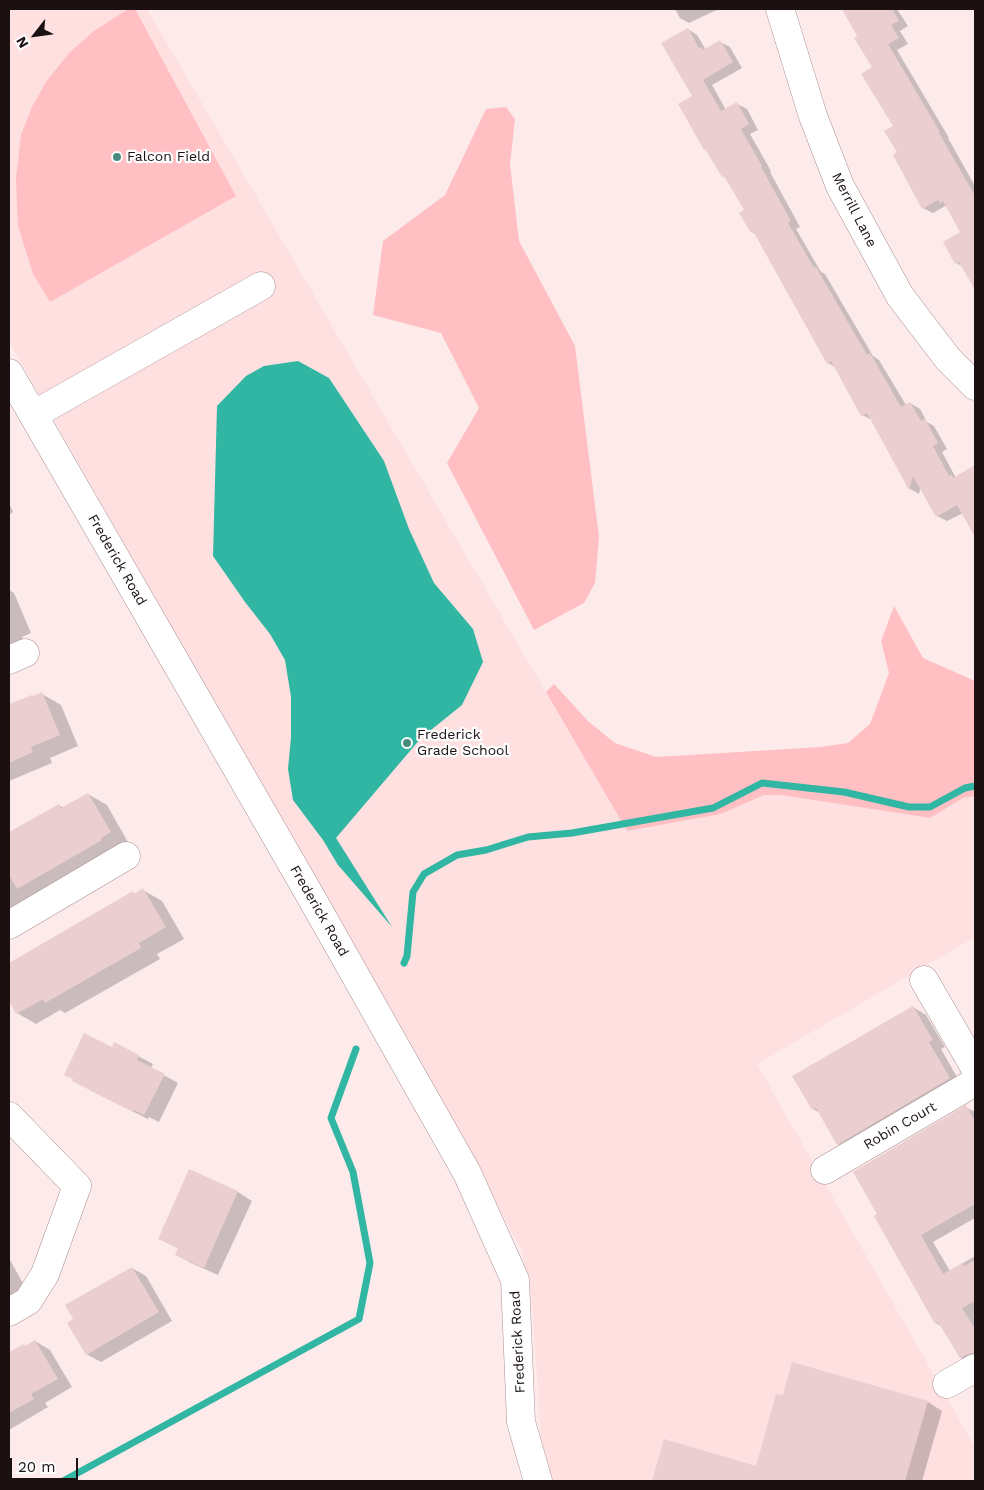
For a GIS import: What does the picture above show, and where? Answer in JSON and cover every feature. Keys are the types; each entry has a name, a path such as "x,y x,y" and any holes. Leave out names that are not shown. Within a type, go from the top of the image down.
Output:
{"street":[{"name":"Merrill Lane","path":"780,9 813,116 840,186 900,296 948,359 975,386"},
{"path":"33,415 261,286"},
{"name":"Frederick Road","path":"9,373 302,880 467,1173 515,1280 522,1422 538,1481"},
{"path":"9,924 126,856"},
{"path":"924,980 975,1068"},
{"name":"Robin Court","path":"825,1170 975,1082"},
{"path":"9,1116 78,1186 45,1274 28,1301 9,1312"},
{"path":"947,1384 975,1368"}],"shaded area":[{"name":"Frederick Grade School","path":"9,9 147,9 627,831 721,814 764,795 781,795 930,818 963,798 975,796 975,937 757,1064 975,1447 975,1481 552,1481 541,1438 532,1303 522,1251 396,1021 9,341"},
{"name":"Falcon Field","path":"128,9 135,9 236,196 50,302 33,274 18,226 16,179 21,135 32,107 46,82 69,53 94,31"},
{"path":"506,107 515,119 510,164 519,241 575,346 599,537 595,583 584,603 534,630 447,463 479,408 441,333 373,315 383,241 445,195 486,109"},
{"path":"298,361 329,378 384,461 409,529 434,583 473,629 483,662 462,705 421,738 336,838 392,927 338,865 323,840 293,800 288,769 291,737 291,697 285,660 270,634 213,556 217,406 246,376 264,366"},
{"path":"894,606 923,658 975,681 975,796 963,798 930,818 781,795 764,795 721,814 627,831 546,692 554,684 588,721 615,743 656,757 821,747 848,743 870,724 889,673 881,641"}],"building":[{"path":"842,9 892,9 899,21 891,25 899,38 888,44 975,196 975,290 959,262 955,264 943,242 960,232 943,201 940,203 938,200 922,209 893,155 897,152 884,131 893,126 861,74 872,67 854,38 857,36"},
{"path":"688,28 699,48 702,47 703,50 720,40 733,62 703,80 721,111 737,102 749,124 741,129 791,221 788,223 867,355 870,353 901,407 910,402 921,421 925,419 938,443 933,446 949,476 952,475 953,478 975,465 975,537 957,505 936,517 913,476 909,490 867,413 861,416 831,361 827,364 753,231 751,233 739,213 744,210 724,176 722,177 704,150 678,104 692,96 661,43"},
{"path":"42,692 60,735 31,747 33,752 9,763 9,704"},
{"path":"88,793 111,832 101,838 102,840 17,889 9,875 9,832 59,804 61,808"},
{"path":"143,888 166,927 139,943 141,948 45,1003 43,999 16,1014 9,1001 9,963 133,891 134,894"},
{"path":"913,1006 933,1040 929,1042 950,1078 837,1145 816,1108 812,1110 792,1076"},
{"path":"84,1033 112,1047 114,1042 139,1055 137,1060 165,1074 144,1115 134,1110 133,1112 72,1081 73,1079 64,1075"},
{"path":"966,1105 975,1122 975,1204 921,1235 943,1274 962,1263 964,1266 975,1260 975,1301 962,1308 975,1329 975,1352 960,1358 938,1322 935,1324 874,1216 877,1214 853,1172"},
{"path":"189,1169 238,1191 204,1268 175,1255 178,1248 158,1239"},
{"path":"132,1267 159,1312 86,1355 67,1323 73,1319 65,1305"},
{"path":"35,1340 58,1379 31,1394 34,1399 9,1413 9,1352"},
{"path":"792,1362 928,1401 905,1481 652,1481 664,1439 756,1466 776,1394 783,1395"}],"waterway":[{"path":"404,963 407,956 413,892 424,874 457,855 486,850 528,837 572,833 713,808 762,783 844,792 909,807 930,807 965,788 975,786"},
{"path":"63,1481 359,1319 370,1263 353,1172 331,1118 356,1049"}],"place":[{"name":"Falcon Field","path":"117,157"},
{"name":"Frederick Grade School","path":"407,743"}]}
